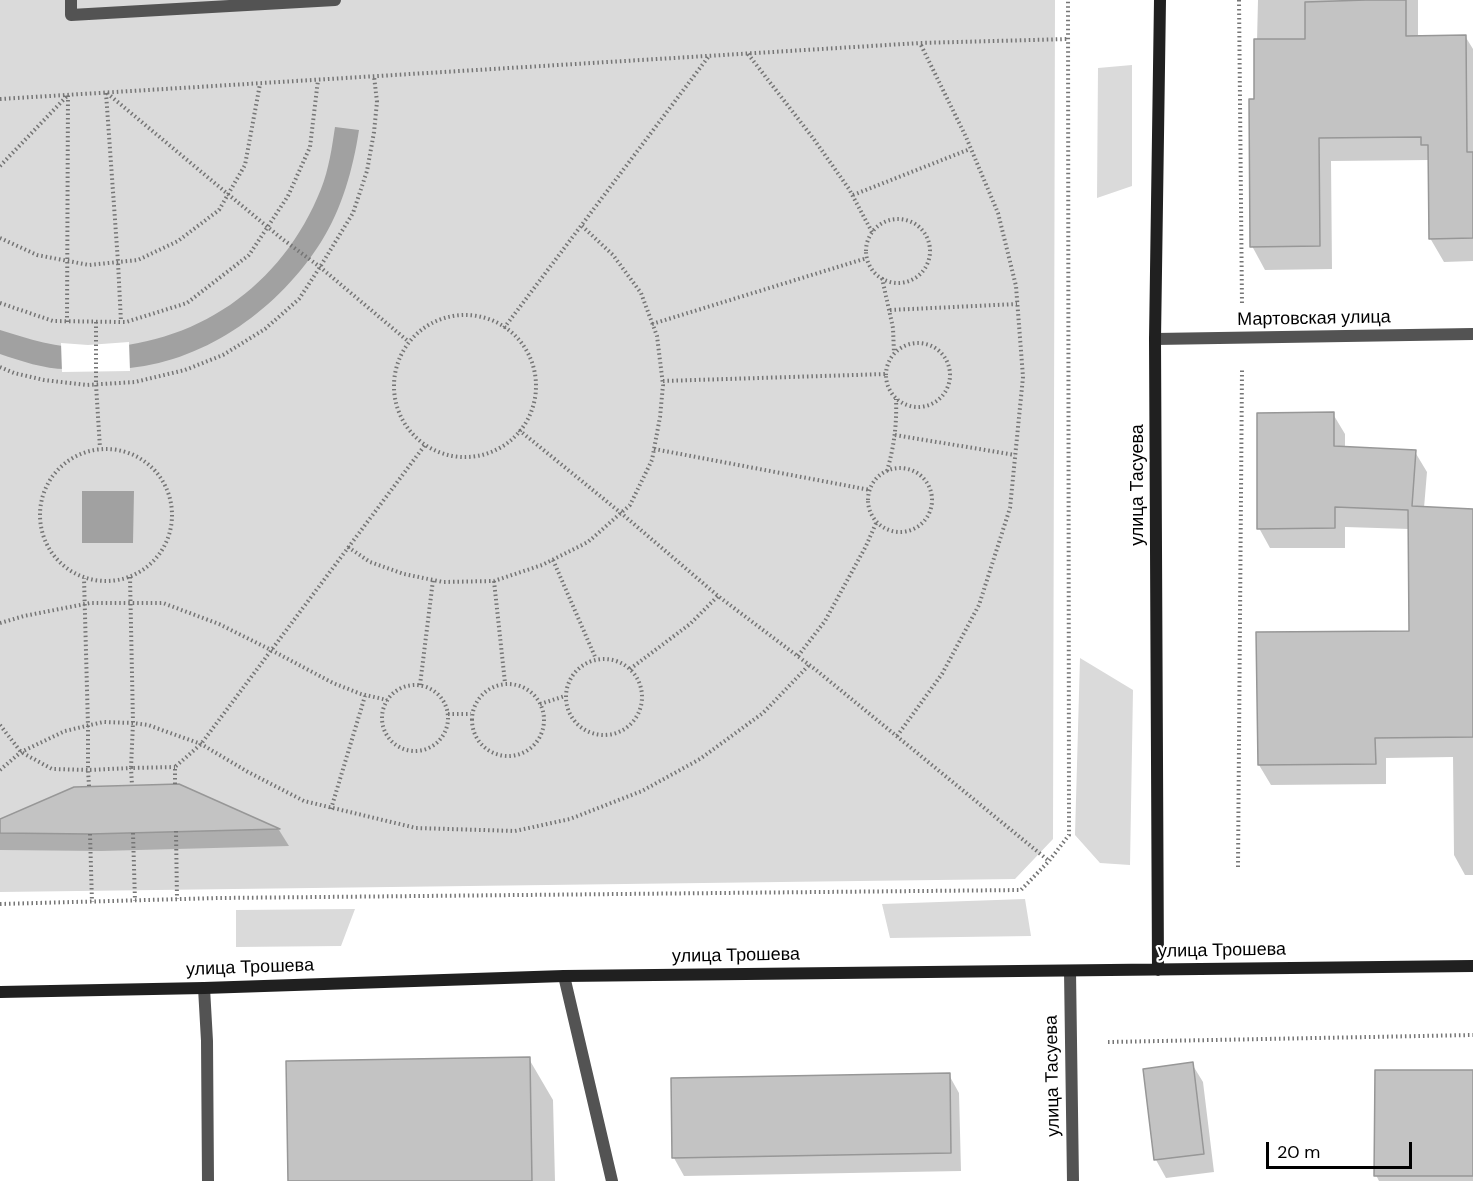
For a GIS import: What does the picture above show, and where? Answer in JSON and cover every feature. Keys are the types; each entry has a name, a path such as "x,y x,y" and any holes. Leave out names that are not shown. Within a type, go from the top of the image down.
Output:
{"street":[{"path":"71,0 71,15 335,0"},
{"name":"улица Тасуева","path":"1158,970 1155,339 1160,0"},
{"name":"Мартовская улица","path":"1155,339 1473,334"},
{"name":"улица Трошева","path":"0,992 564,976 1473,966"},
{"name":"улица Тасуева","path":"1070,971 1073,1181"},
{"path":"564,976 612,1181"},
{"path":"204,987 207,1041 208,1181"}],"path":[{"path":"0,904 177,899 1021,890 1049,861 1069,835 1068,0"},
{"path":"1238,867 1242,338 1239,0"},
{"path":"0,99 920,43 1069,39"},
{"path":"897,736 942,674 979,605 1010,508 1023,377 1016,286 998,213 920,43"},
{"path":"747,53 813,138 853,195 872,232"},
{"path":"504,328 709,56"},
{"path":"0,367 14,373 45,380 87,385 135,382 185,370 223,355 265,329 299,299 353,213 367,171 374,132 377,102 374,76"},
{"path":"0,303 53,321 126,322 187,303 249,255 288,196 310,147 318,80"},
{"path":"0,238 37,255 89,266 138,260 178,241 219,210 245,165 260,84"},
{"path":"106,93 410,342"},
{"path":"106,93 121,322"},
{"path":"0,166 68,94"},
{"path":"68,94 68,322"},
{"path":"853,195 970,149"},
{"path":"892,220 904,220 916,224 925,234 929,246 929,258 924,269 915,278 903,282 891,282 880,278 871,269 867,258 866,244 872,232 880,224 892,220"},
{"path":"348,547 370,562 404,574 443,582 494,580 553,560 588,542 630,505 652,460 660,417 663,381 657,336 641,293 613,255 582,225"},
{"path":"652,324 867,258"},
{"path":"882,278 893,328 894,354"},
{"path":"890,310 1017,304"},
{"path":"473,315 495,321 504,328 514,334 528,352 534,374 535,396 528,418 514,436 494,451 471,457 447,454 425,445 407,428 396,407 393,383 399,359 411,338 429,324 450,316 473,315"},
{"path":"96,322 99,448"},
{"path":"912,344 924,344 936,349 945,358 949,369 949,382 944,393 935,402 923,406 911,406 899,402 890,392 886,382 886,369 894,354 900,348 912,344"},
{"path":"663,381 886,374"},
{"path":"887,472 896,435 897,399"},
{"path":"519,430 718,596 810,664 1049,861"},
{"path":"896,435 1015,455"},
{"path":"0,725 21,752 52,769 175,767 201,744 425,445"},
{"path":"99,448 120,449 141,457 157,471 168,490 173,511 171,532 162,552 147,568 130,577 105,582 84,578 64,566 49,550 40,529 39,506 46,485 59,467 78,454 99,448"},
{"path":"654,449 870,490"},
{"path":"894,469 906,469 918,474 927,483 932,494 931,507 926,518 917,526 905,531 893,531 881,526 873,517 868,506 870,490 873,482 887,472 894,469"},
{"path":"798,656 825,621 877,521"},
{"path":"553,560 596,659"},
{"path":"130,577 132,785"},
{"path":"84,578 89,786"},
{"path":"420,685 433,580"},
{"path":"494,580 505,683"},
{"path":"630,669 690,624 718,596"},
{"path":"0,623 90,603 163,603 219,624 333,683 365,696 387,700"},
{"path":"596,659 620,662 630,669 638,678 642,690 642,702 631,725 608,736 595,735 583,730 573,721 567,710 565,696 574,672 584,664 596,659"},
{"path":"0,770 21,752 65,731 103,722 133,723 148,725 201,744 304,801 416,828 515,831 570,819 642,791 700,759 763,713 810,664"},
{"path":"505,683 518,685 529,690 538,699 540,705 544,722 542,733 536,744 526,752 504,756 492,753 482,747 475,737 471,726 471,714 475,702 483,692 493,686 505,683"},
{"path":"409,685 420,685 439,694 448,714 448,725 438,743 418,752 396,746 388,738 383,728 382,717 387,700 399,689 409,685"},
{"path":"331,808 365,696"},
{"path":"540,705 565,696"},
{"path":"448,714 471,714"},
{"path":"175,767 175,784"},
{"path":"176,831 177,899"},
{"path":"133,833 135,901"},
{"path":"90,834 92,902"},
{"path":"1108,1042 1473,1035"}],"shaded area":[{"path":"0,0 1055,0 1053,839 1015,879 0,892"},
{"path":"1132,65 1132,186 1097,198 1098,68"},
{"path":"335,127 359,130 350,174 335,216 321,242 285,288 239,326 214,342 187,354 159,363 130,368 58,369 0,354 0,330 55,345 89,348 128,345 164,337 199,323 230,305 258,282 283,255 304,224 324,181"},
{"path":"82,491 134,491 133,543 82,543"},
{"path":"1080,658 1133,690 1130,865 1100,863 1075,835"},
{"path":"1025,899 1031,936 890,938 882,904"},
{"path":"355,909 341,946 236,947 236,910"}],"pier":[{"path":"129,342 130,371 62,372 61,343 88,345"}],"building":[{"path":"1406,0 1406,36 1466,35 1467,152 1473,152 1473,238 1429,239 1428,145 1421,145 1421,137 1319,138 1320,246 1250,247 1249,99 1254,99 1254,39 1305,39 1305,2"},
{"path":"1334,412 1334,446 1416,450 1412,506 1473,509 1473,737 1375,738 1376,764 1258,765 1256,632 1409,631 1408,510 1335,507 1335,528 1257,529 1257,413"},
{"path":"179,784 280,829 90,834 0,833 0,819 74,787"},
{"path":"530,1057 532,1181 288,1181 286,1061"},
{"path":"1193,1062 1204,1154 1154,1160 1143,1069"},
{"path":"1375,1070 1473,1070 1473,1176 1374,1176"},
{"path":"950,1073 951,1153 672,1158 671,1078"}]}
